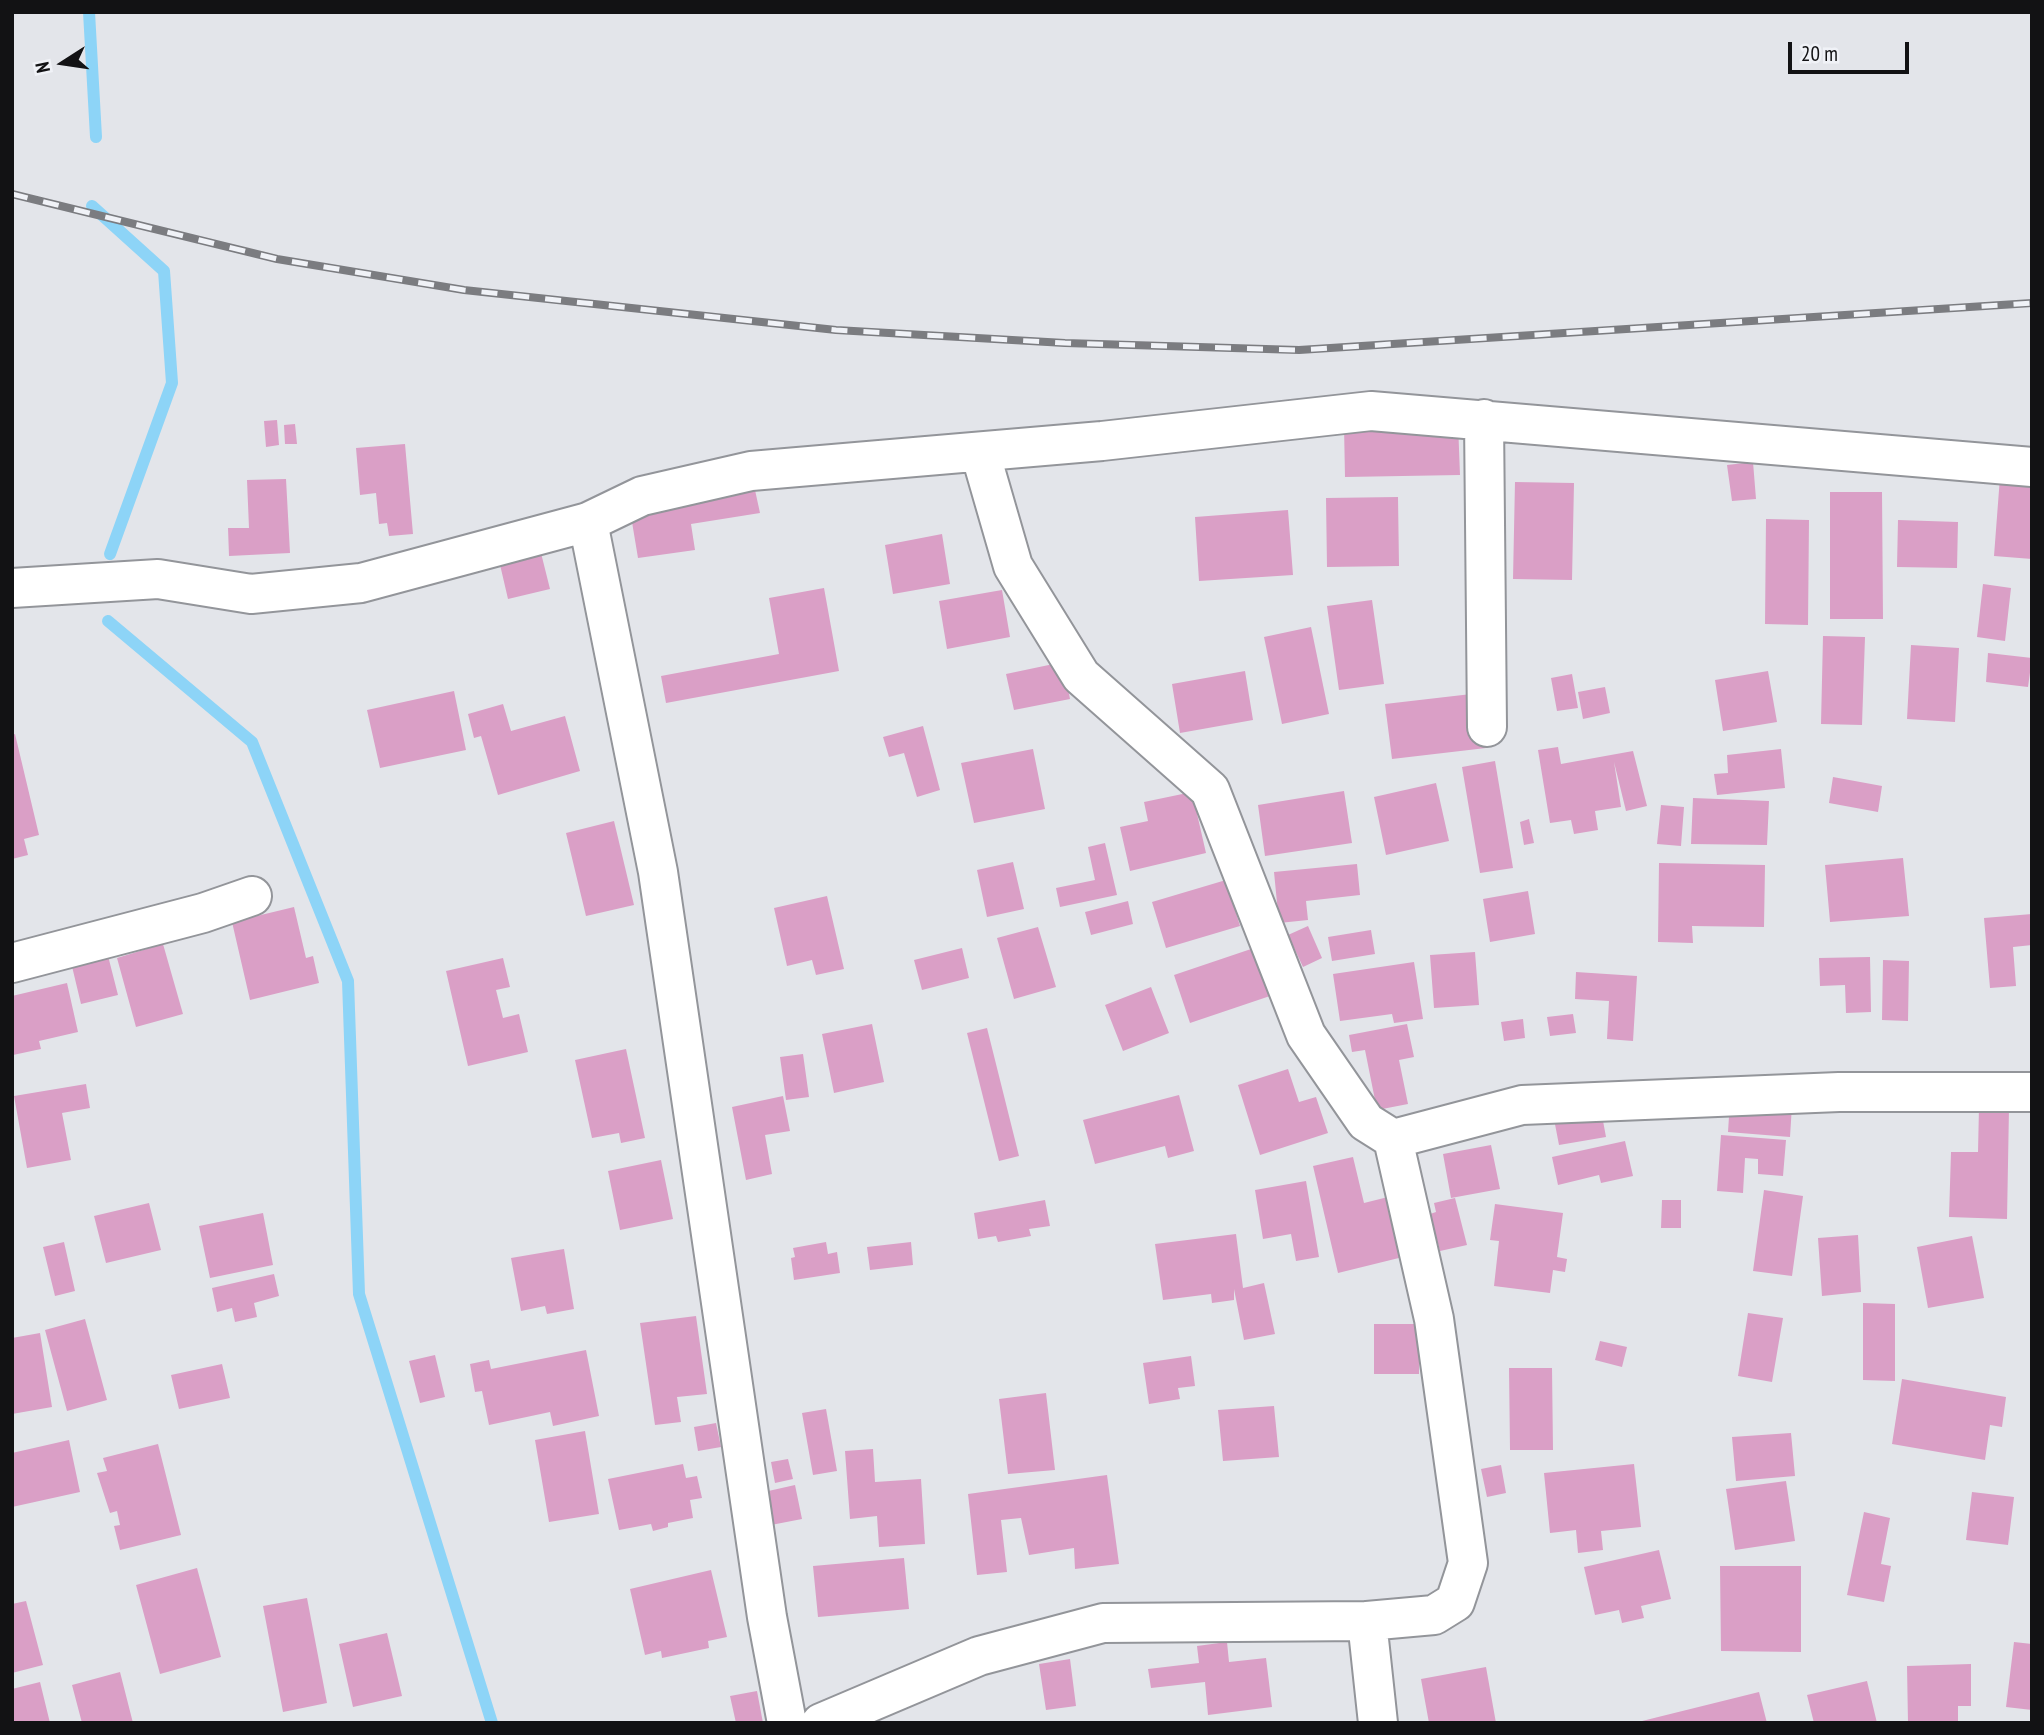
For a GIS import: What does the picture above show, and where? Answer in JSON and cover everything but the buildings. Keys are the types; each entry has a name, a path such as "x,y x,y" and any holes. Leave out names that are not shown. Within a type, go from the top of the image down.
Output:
{"street":[{"path":"12,588 158,579 251,594 361,583 588,522 642,496 751,471 980,452 1371,411 2032,467"},
{"path":"1484,419 1486,727"},
{"path":"821,1723 979,1656 1103,1623 1367,1621 1434,1615 1455,1602 1468,1563 1434,1319 1393,1139 1366,1122 1306,1035 1210,790 1081,676 1013,566 980,452"},
{"path":"588,522 658,872 766,1618 787,1723"},
{"path":"12,963 203,914 252,896"},
{"path":"1393,1139 1522,1105 1826,1092 2032,1092"},
{"path":"1367,1621 1378,1723"}],"waterway":[{"path":"89,12 96,137"},
{"path":"92,206 164,271 172,383 110,554"},
{"path":"108,621 252,742 348,981 359,1294 492,1723"}],"railway":[{"path":"12,194 277,259 464,290 836,330 1065,343 1299,350 2032,303"}]}
